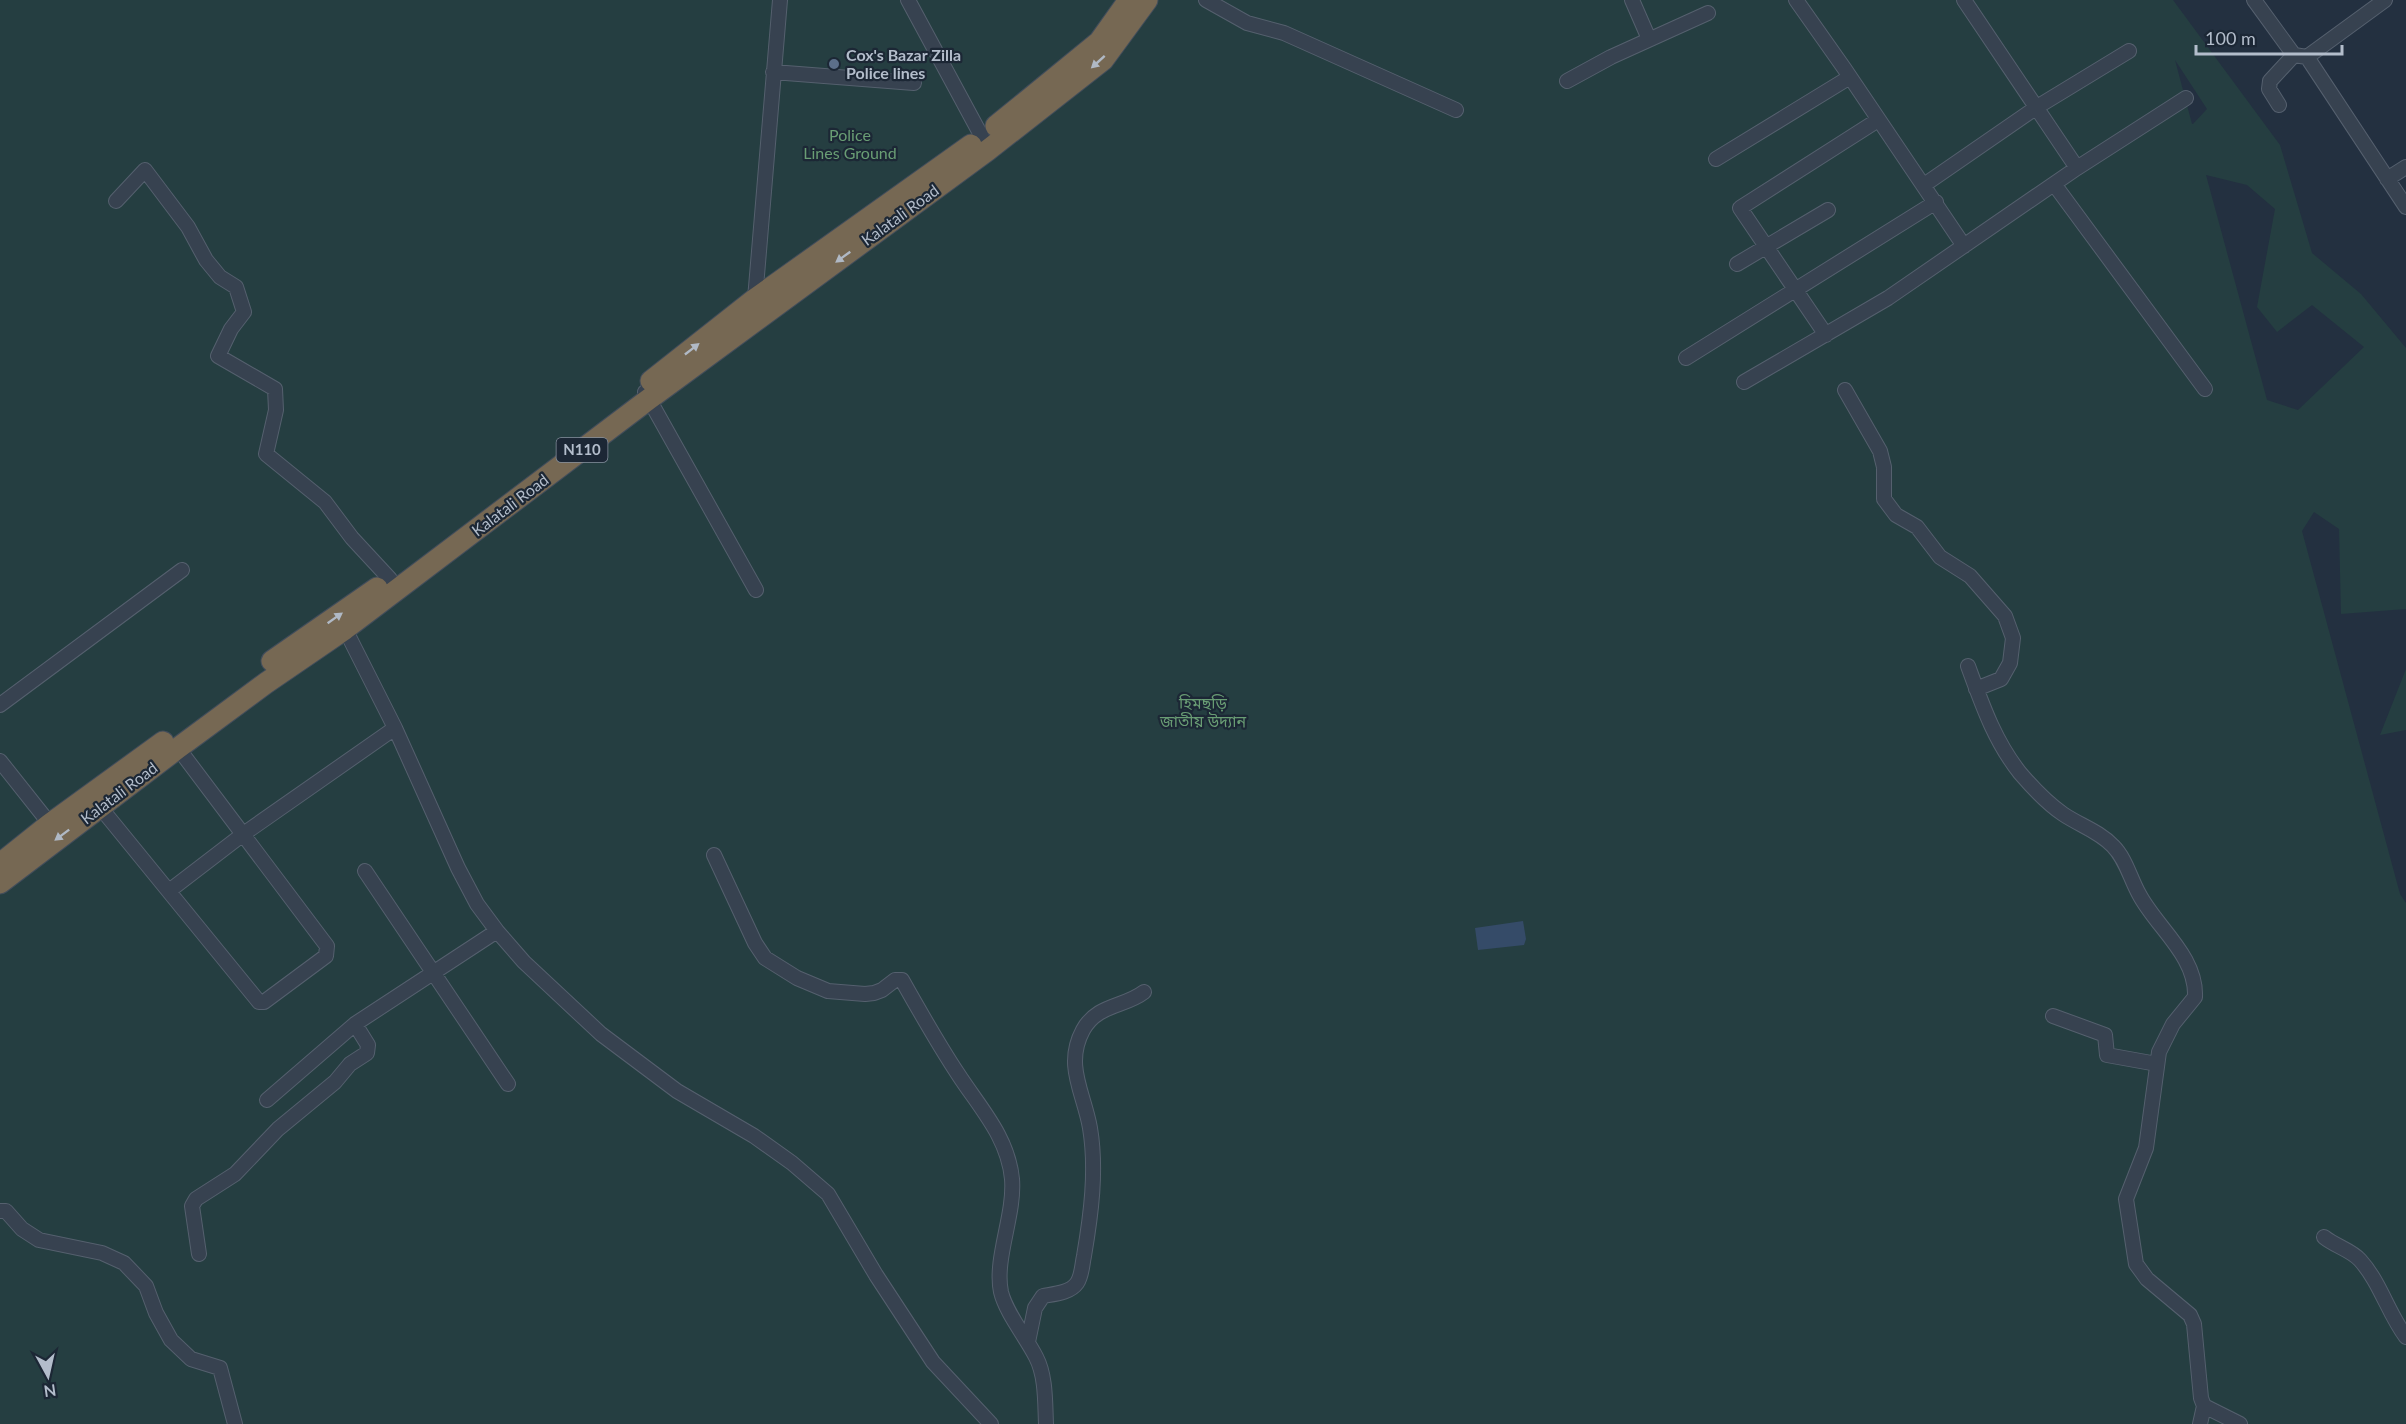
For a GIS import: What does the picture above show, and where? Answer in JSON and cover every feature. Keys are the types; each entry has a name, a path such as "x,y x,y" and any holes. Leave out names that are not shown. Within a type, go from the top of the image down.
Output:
{"highway":[{"name":"Kalatali Road","path":"0,864 50,824 256,672 390,579 786,288 982,137 1099,42 1129,0"},
{"name":"Kalatali Road","path":"0,883 266,682 345,629 646,393 755,299 786,288 987,150 1103,60 1147,0"}],"street":[{"path":"755,299 772,72 780,0"},
{"path":"908,0 970,120 982,137"},
{"path":"1206,0 1247,23 1284,33 1456,110"},
{"path":"1632,0 1649,39"},
{"path":"1796,0 1964,246"},
{"path":"1964,0 2077,168"},
{"path":"2254,0 2301,56 2406,207"},
{"path":"2279,105 2270,89 2270,81 2301,56 2380,1"},
{"path":"1567,81 1649,39 1707,13"},
{"path":"1924,185 2037,107 2129,51"},
{"path":"772,72 914,83"},
{"path":"1716,159 1850,77"},
{"path":"1744,382 1888,298 2077,168 2186,98"},
{"path":"1826,335 1740,208 1878,120"},
{"path":"2387,179 2406,167"},
{"path":"116,201 145,170 188,227 206,260 220,277 236,288 244,312 231,329 218,356 275,389 276,410 266,454 325,502 352,538 390,579"},
{"path":"2054,184 2205,389"},
{"path":"1686,358 1936,202"},
{"path":"1737,264 1828,210"},
{"path":"1845,390 1880,451 1884,467 1884,500 1896,515 1917,527 1940,557 1970,576 2006,616 2013,638 2010,663 2001,679 1976,688"},
{"path":"646,393 756,590"},
{"path":"0,705 182,570"},
{"path":"345,629 395,728 458,868 477,904 497,931 524,962 601,1034 677,1091 773,1149 828,1194 876,1275 933,1362 991,1424"},
{"path":"1968,666 1989,725 2020,774 2063,814 2097,833 2114,846 2139,896 2175,944 2191,971 2195,997 2173,1024 2159,1052 2146,1148 2128,1193 2127,1210 2136,1264 2147,1279 2190,1315 2194,1324 2201,1398 2204,1406 2200,1424"},
{"path":"170,891 242,835 395,728"},
{"path":"100,807 259,1002 264,1002 326,956 327,946 178,748"},
{"path":"0,761 50,824"},
{"path":"714,855 755,943 765,958 797,978 828,991 865,994 882,990 895,980 902,980 958,1074 994,1124 1007,1154 1012,1179 1011,1212 1002,1264 1002,1292 1037,1359 1042,1380 1046,1424"},
{"path":"365,872 435,972 508,1084"},
{"path":"267,1100 355,1024 497,931"},
{"path":"1028,1342 1035,1308 1043,1296 1066,1291 1077,1284 1090,1218 1092,1170 1090,1129 1073,1065 1081,1036 1084,1028 1094,1017 1114,1005 1136,999 1144,993"},
{"path":"2053,1016 2104,1035 2107,1054 2157,1064"},
{"path":"199,1254 192,1206 196,1199 235,1174 278,1129 335,1082 350,1064 367,1053 368,1045 355,1024"},
{"path":"0,1211 6,1211 22,1229 39,1240 102,1253 124,1263 146,1286 156,1312 171,1340 191,1359 220,1368 235,1424"},
{"path":"2324,1237 2362,1262 2406,1337"},
{"path":"2204,1406 2240,1424"}],"green space":[{"name":"হিমছড়ি জাতীয় উদ্যান","path":"0,0 2173,0 2280,145 2312,253 2361,294 2406,348 2406,609 2341,614 2339,529 2314,512 2302,531 2400,894 2406,903 2406,1424 0,1424","holes":["2175,60 2207,109 2193,124 2192,124","2206,175 2247,185 2275,209 2257,307 2277,332 2312,305 2364,347 2298,410 2267,400"]},
{"path":"2406,669 2406,730 2380,735"}],"water":[{"path":"1523,921 1526,939 1524,945 1478,950 1475,928"}],"place":[{"name":"Cox's Bazar Zilla Police lines","path":"834,64"}],"park label":[{"name":"Police Lines Ground","path":"850,144"}]}
